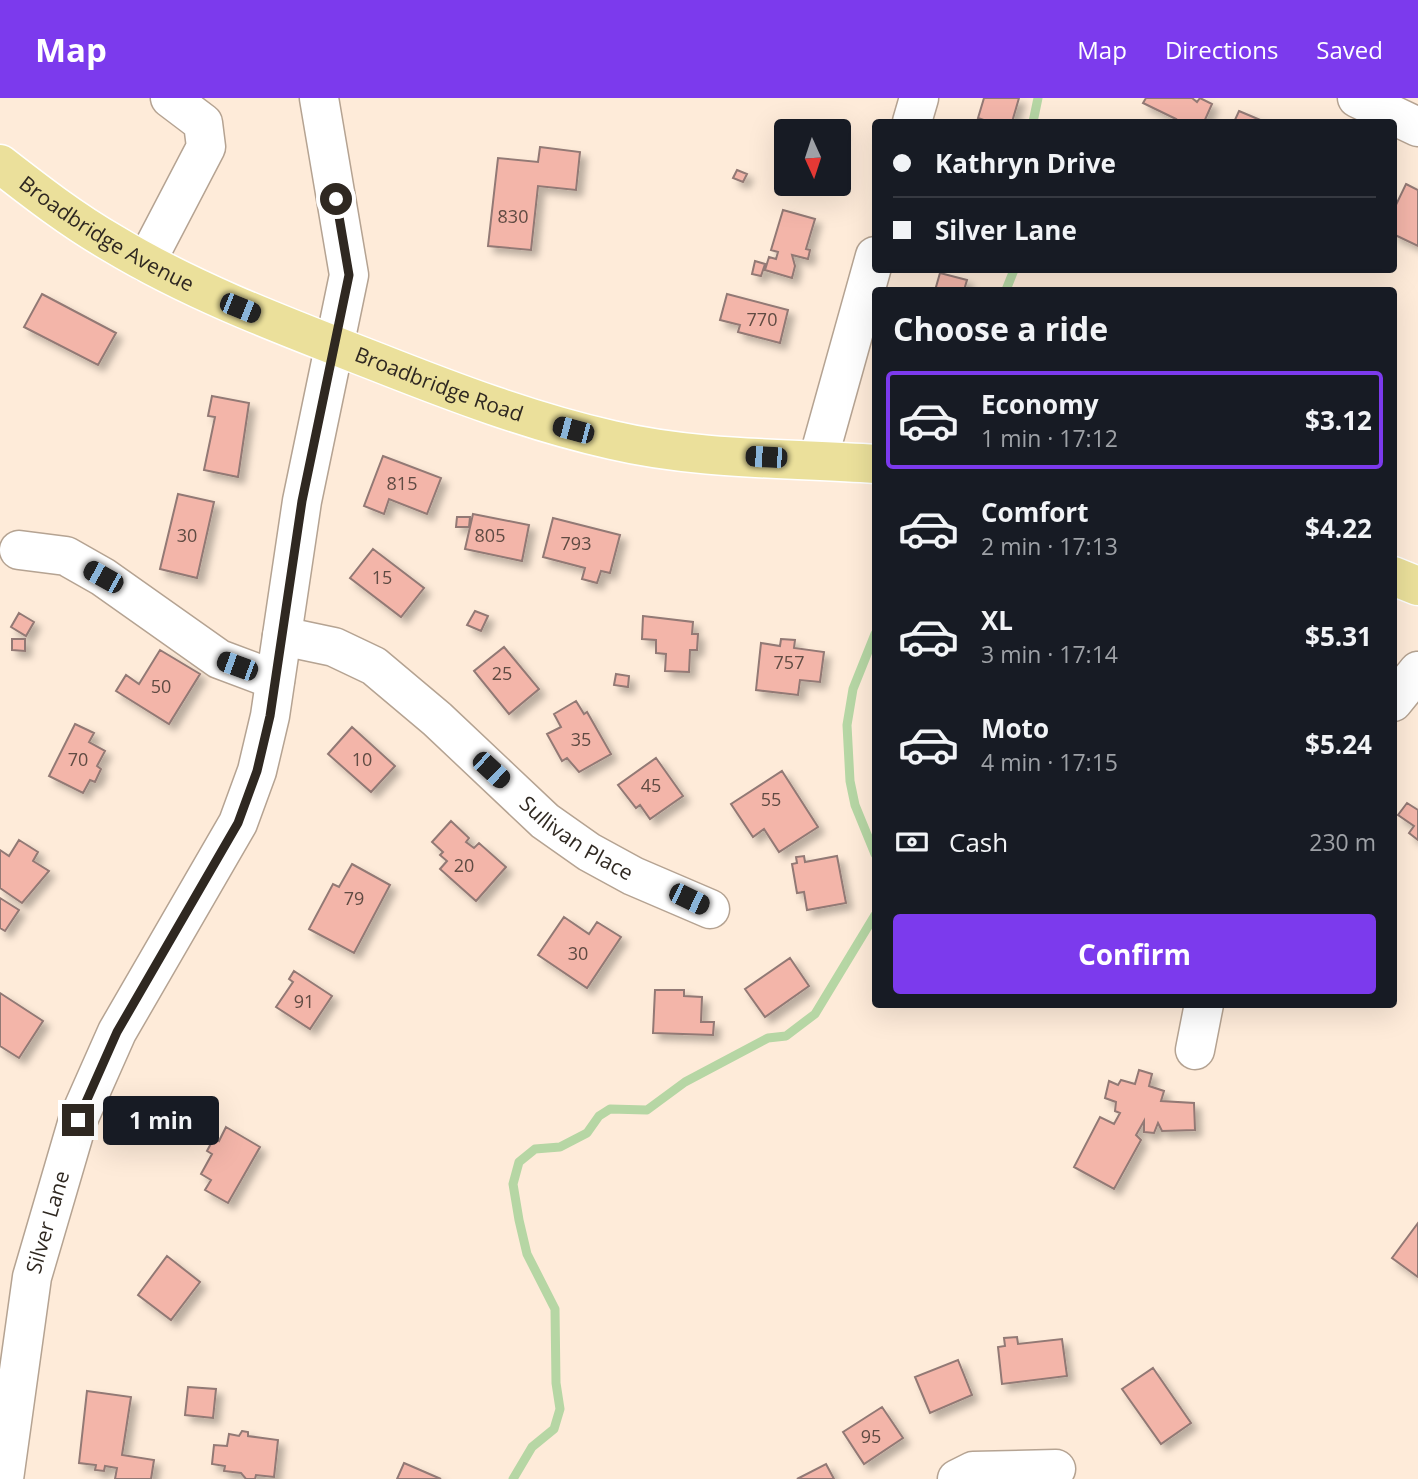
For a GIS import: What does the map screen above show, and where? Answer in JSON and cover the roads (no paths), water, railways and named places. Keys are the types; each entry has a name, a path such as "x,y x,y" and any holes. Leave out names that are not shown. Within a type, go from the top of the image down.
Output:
{"main road":[{"name":"Broadbridge Avenue","path":"0,164 59,209 146,262 240,308 335,346"},
{"name":"Broadbridge Road","path":"335,346 531,418 614,441 714,454 872,463"},
{"path":"1397,578 1418,586"}],"street":[{"path":"146,262 206,147 203,123 170,98"},
{"name":"Silver Lane","path":"3,1464 32,1277 78,1120 117,1032 238,823 257,771 275,680 302,501 349,275 319,98"},
{"path":"913,119 919,98"},
{"path":"1356,98 1418,127"},
{"path":"818,460 872,267"},
{"path":"19,550 66,556 103,577 219,659 275,680"},
{"name":"Sullivan Place","path":"282,636 334,647 374,666 437,719 545,821 589,852 622,870 710,909"},
{"path":"1397,697 1418,671"},
{"path":"1195,1050 1203,1008"},
{"path":"957,1479 973,1471 1056,1469"}],"waterway":[{"path":"1034,119 1038,98"},
{"path":"1007,287 1013,273"},
{"path":"872,642 853,689 847,725 850,781 855,805 872,847"},
{"path":"513,1479 532,1447 554,1429 560,1409 556,1383 555,1309 527,1254 513,1184 519,1162 535,1149 560,1147 587,1133 599,1116 610,1109 647,1110 685,1082 768,1038 786,1036 815,1014 872,920"}]}
